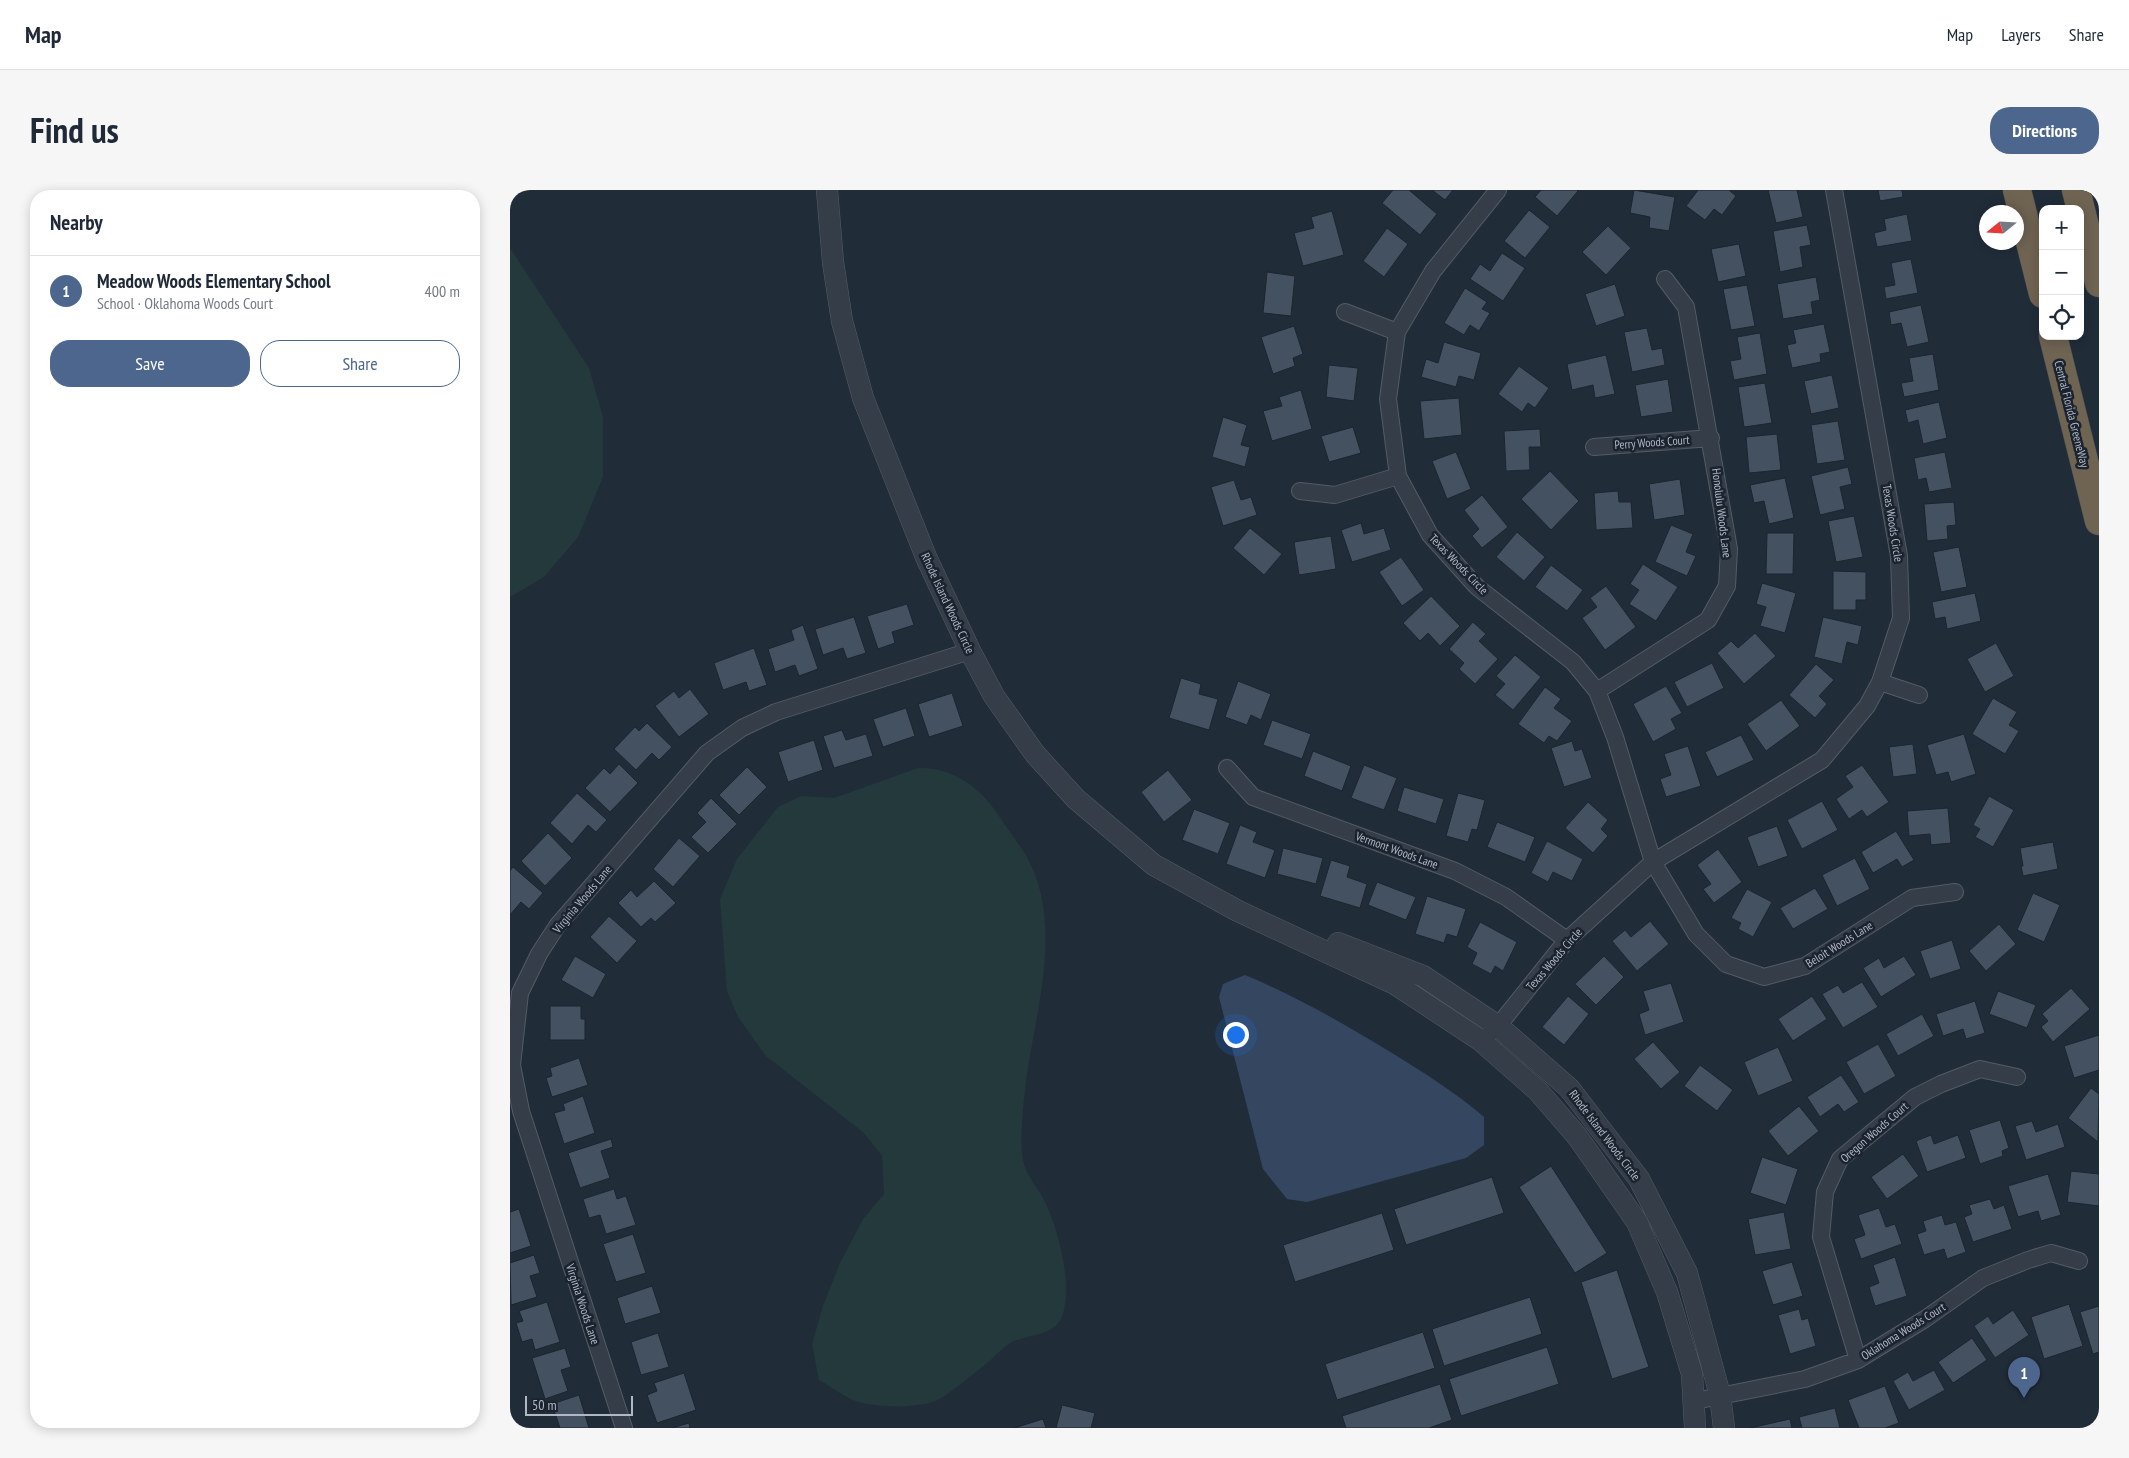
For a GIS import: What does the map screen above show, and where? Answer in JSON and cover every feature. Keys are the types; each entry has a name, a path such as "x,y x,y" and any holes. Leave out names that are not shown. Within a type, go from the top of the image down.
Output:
{"highway":[{"path":"2017,190 2039,278"},
{"path":"2076,190 2099,283"},
{"name":"Central Florida GreeneWay","path":"2054,340 2099,521"}],"street":[{"name":"Rhode Island Woods Circle","path":"828,190 833,262 842,321 863,398 926,556 970,651 994,696 1035,754 1076,799 1154,864 1238,911 1395,984 1480,1040 1538,1091 1576,1136 1637,1222 1667,1292 1692,1374 1695,1428"},
{"name":"Texas Woods Circle","path":"1498,190 1432,271 1397,332 1388,400 1398,476 1430,536 1477,587 1572,662 1598,691 1615,737 1653,862"},
{"name":"Texas Woods Circle","path":"1480,1040 1498,1026 1567,940 1653,862 1822,760 1867,706 1880,682 1901,618 1900,556 1834,190"},
{"name":"Honolulu Woods Lane","path":"1598,691 1708,620 1728,586 1729,549 1711,438 1686,307 1665,279"},
{"path":"1344,312 1397,332"},
{"name":"Perry Woods Court","path":"1594,447 1711,438"},
{"path":"1300,491 1335,495 1398,476"},
{"name":"Virginia Woods Lane","path":"624,1428 521,1111 512,1065 520,993 539,954 557,926 707,753 742,728 776,712 970,651"},
{"path":"1880,682 1919,695"},
{"name":"Vermont Woods Lane","path":"1227,768 1253,797 1455,871 1506,897 1567,940"},
{"name":"Beloit Woods Lane","path":"1653,862 1696,934 1726,964 1764,977 1804,966 1912,898 1955,892"},
{"name":"Rhode Island Woods Circle","path":"1238,911 1314,934 1423,976 1498,1026 1570,1088 1639,1179 1687,1272 1720,1395 1724,1428"},
{"name":"Oregon Woods Court","path":"1858,1360 1821,1237 1825,1192 1840,1159 1915,1097 1942,1084 1980,1069 2017,1077"},
{"name":"Oklahoma Woods Court","path":"1695,1401 1805,1379 1858,1360 1925,1319 1983,1278 2051,1253 2078,1261"},
{"path":"1692,1374 1720,1395"}],"green space":[{"path":"510,248 589,368 603,417 603,477 578,537 544,577 510,597"},
{"path":"918,768 943,771 954,775 983,796 1024,852 1040,890 1046,942 1041,996 1031,1048 1022,1117 1022,1150 1027,1172 1051,1215 1063,1258 1066,1288 1063,1314 1054,1327 1040,1334 1010,1343 975,1373 935,1401 926,1404 890,1406 868,1404 854,1400 819,1380 812,1344 823,1306 840,1263 863,1219 884,1194 882,1156 864,1133 766,1056 738,1017 727,991 720,899 737,859 778,807 801,796 834,798"}],"water":[{"path":"1245,975 1335,1020 1387,1050 1449,1090 1484,1117 1484,1145 1466,1158 1307,1202 1287,1199 1263,1169 1219,997 1223,984"}],"building":[{"path":"1393,190 1409,190 1437,214 1420,235 1382,203"},
{"path":"1432,190 1453,190 1445,200"},
{"path":"1541,190 1578,191 1557,216 1535,197"},
{"path":"1634,190 1675,197 1669,231 1649,228 1650,217 1630,213"},
{"path":"1698,190 1729,190 1736,196 1722,215 1714,209 1705,220 1686,206"},
{"path":"1768,190 1797,190 1803,217 1776,223"},
{"path":"1878,190 1902,190 1903,197 1880,201"},
{"path":"1529,210 1550,227 1525,258 1504,241"},
{"path":"1332,211 1344,255 1303,266 1294,233 1314,228 1311,217"},
{"path":"1907,214 1912,241 1877,247 1874,233 1886,230 1884,219"},
{"path":"1807,225 1811,245 1800,247 1803,267 1780,272 1773,231"},
{"path":"1608,226 1631,248 1606,275 1582,252"},
{"path":"1387,228 1408,244 1384,277 1363,261"},
{"path":"1739,244 1746,276 1718,282 1711,249"},
{"path":"1502,253 1525,268 1503,301 1470,279 1480,264 1490,271"},
{"path":"1911,259 1918,293 1886,299 1884,287 1895,285 1891,263"},
{"path":"1267,272 1295,276 1291,316 1263,313"},
{"path":"1816,277 1820,300 1811,302 1813,314 1783,319 1777,284"},
{"path":"1615,284 1625,316 1596,326 1585,294"},
{"path":"1747,285 1755,326 1731,330 1723,289"},
{"path":"1465,288 1487,302 1482,309 1490,313 1479,331 1470,325 1464,335 1444,323"},
{"path":"1921,305 1929,342 1907,347 1901,323 1891,325 1889,312"},
{"path":"1824,324 1830,352 1820,354 1821,362 1792,368 1787,345 1796,343 1793,330"},
{"path":"1294,326 1303,354 1293,358 1295,366 1273,374 1261,337"},
{"path":"1647,328 1652,350 1662,348 1665,365 1632,372 1624,332"},
{"path":"1760,333 1767,374 1734,380 1730,361 1741,359 1737,337"},
{"path":"1444,342 1481,353 1474,380 1459,376 1456,387 1421,377 1426,359 1438,363"},
{"path":"1933,354 1939,390 1904,397 1901,383 1913,381 1909,358"},
{"path":"1606,355 1615,394 1595,398 1593,385 1572,390 1567,364"},
{"path":"1329,365 1358,368 1354,401 1326,397"},
{"path":"1519,366 1549,388 1535,408 1528,403 1522,412 1498,394"},
{"path":"1832,375 1839,408 1811,414 1804,381"},
{"path":"1668,379 1673,412 1641,417 1635,385"},
{"path":"1765,383 1772,423 1744,427 1738,387"},
{"path":"1301,390 1312,429 1272,441 1263,411 1282,406 1279,397"},
{"path":"1459,398 1462,435 1424,439 1420,401"},
{"path":"1939,402 1947,438 1923,444 1918,420 1908,423 1905,410"},
{"path":"1223,417 1247,425 1241,445 1250,447 1245,467 1212,457"},
{"path":"1838,421 1845,460 1817,464 1811,425"},
{"path":"1353,427 1361,453 1329,462 1321,436"},
{"path":"1540,429 1541,447 1529,447 1530,470 1506,471 1504,431"},
{"path":"1777,434 1781,470 1749,473 1746,437"},
{"path":"1456,452 1471,489 1447,499 1432,461"},
{"path":"1945,452 1952,488 1929,492 1926,478 1918,480 1914,458"},
{"path":"1848,467 1852,484 1840,487 1845,509 1820,515 1811,476"},
{"path":"1550,471 1579,501 1551,530 1521,499"},
{"path":"1785,478 1794,518 1769,524 1764,501 1754,503 1750,485"},
{"path":"1680,479 1685,515 1654,520 1649,484"},
{"path":"1234,480 1241,500 1251,497 1257,515 1223,526 1211,487"},
{"path":"1618,491 1619,502 1631,502 1633,528 1596,530 1594,493"},
{"path":"1482,495 1508,527 1482,548 1472,536 1479,529 1464,510"},
{"path":"1954,502 1956,525 1947,526 1948,539 1927,541 1924,504"},
{"path":"1854,516 1863,557 1836,562 1828,521"},
{"path":"1361,523 1364,534 1384,528 1391,550 1352,562 1341,530"},
{"path":"1671,525 1693,534 1686,552 1696,556 1687,576 1655,562"},
{"path":"1250,528 1282,554 1264,575 1233,548"},
{"path":"1517,532 1545,557 1524,581 1496,557"},
{"path":"1767,533 1794,533 1793,574 1766,574"},
{"path":"1331,536 1336,569 1299,575 1294,542"},
{"path":"1959,547 1967,587 1941,592 1933,552"},
{"path":"1401,557 1424,590 1402,606 1379,572"},
{"path":"1643,564 1678,587 1656,621 1629,604 1639,590 1630,584"},
{"path":"1551,565 1583,590 1567,611 1535,587"},
{"path":"1833,571 1866,572 1866,600 1856,600 1856,610 1833,610"},
{"path":"1762,583 1796,593 1785,633 1760,626 1766,607 1756,604"},
{"path":"1606,586 1636,627 1605,650 1582,618 1597,607 1590,598"},
{"path":"1975,593 1981,621 1947,629 1945,617 1935,619 1932,602"},
{"path":"1431,596 1460,626 1440,646 1428,633 1420,641 1403,623"},
{"path":"907,604 914,625 892,632 895,643 878,649 867,616"},
{"path":"854,617 866,653 847,659 843,648 823,655 815,629"},
{"path":"1823,617 1862,626 1858,645 1847,642 1842,664 1814,657"},
{"path":"1473,622 1486,634 1479,641 1498,659 1475,684 1459,669 1464,663 1449,649"},
{"path":"803,625 818,669 799,676 795,665 775,672 768,649 794,640 791,630"},
{"path":"1755,633 1776,656 1744,684 1717,653 1731,641 1738,648"},
{"path":"1996,643 2014,676 1985,692 1967,659"},
{"path":"754,648 767,685 749,691 746,682 723,690 714,663"},
{"path":"1515,655 1541,677 1513,710 1495,695 1505,684 1496,676"},
{"path":"1712,663 1724,688 1687,707 1674,682"},
{"path":"1816,664 1834,680 1819,696 1827,704 1815,718 1789,695"},
{"path":"1181,678 1201,684 1199,694 1218,699 1209,730 1169,718"},
{"path":"1238,681 1271,694 1261,720 1251,715 1247,725 1225,717"},
{"path":"1666,686 1682,713 1671,719 1676,729 1653,742 1633,704"},
{"path":"1545,687 1561,699 1554,708 1572,721 1557,741 1549,736 1544,743 1518,724"},
{"path":"690,689 709,714 679,737 655,706 674,691 679,698"},
{"path":"952,693 963,726 929,737 918,704"},
{"path":"1993,698 2017,712 2009,725 2019,731 2005,754 1972,734"},
{"path":"1781,700 1800,726 1766,751 1747,724"},
{"path":"906,708 915,736 883,747 873,719"},
{"path":"1272,720 1311,734 1302,759 1263,745"},
{"path":"647,723 672,747 659,760 652,753 636,770 614,749 635,727 639,731"},
{"path":"842,730 846,740 866,734 873,756 834,768 823,736"},
{"path":"1964,734 1976,774 1951,782 1948,772 1936,775 1927,745"},
{"path":"1741,735 1754,760 1717,777 1705,752"},
{"path":"814,740 823,770 788,782 778,752"},
{"path":"1572,741 1575,751 1582,749 1592,778 1564,787 1551,748"},
{"path":"1913,744 1917,774 1893,777 1889,747"},
{"path":"1688,746 1701,786 1666,797 1660,779 1671,775 1664,754"},
{"path":"1313,751 1351,766 1342,791 1304,776"},
{"path":"619,764 638,783 610,812 585,788 604,768 610,774"},
{"path":"1364,765 1397,778 1384,810 1351,798"},
{"path":"1862,765 1889,802 1867,817 1862,810 1849,819 1836,799 1853,787 1845,776"},
{"path":"747,767 767,787 739,815 719,795"},
{"path":"1168,770 1192,800 1164,822 1141,792"},
{"path":"1404,787 1444,799 1436,824 1397,811"},
{"path":"577,793 607,820 596,832 588,825 572,844 550,823"},
{"path":"1458,793 1485,800 1477,830 1472,829 1468,842 1446,836"},
{"path":"1989,796 2014,810 1993,847 1975,837 1980,829 1973,825"},
{"path":"711,798 737,824 708,853 691,837 706,822 697,813"},
{"path":"1822,801 1838,830 1802,849 1787,820"},
{"path":"1588,802 1608,820 1601,829 1608,836 1593,853 1565,828"},
{"path":"1948,808 1951,843 1931,845 1930,834 1909,836 1907,811"},
{"path":"1194,809 1230,823 1218,854 1182,840"},
{"path":"1497,822 1535,837 1525,862 1487,847"},
{"path":"1240,825 1257,832 1253,842 1275,850 1265,878 1226,864"},
{"path":"1777,826 1788,856 1758,867 1747,837"},
{"path":"1896,831 1914,860 1902,867 1897,859 1873,873 1861,852"},
{"path":"548,833 572,858 545,886 521,861"},
{"path":"679,838 700,856 673,887 653,869"},
{"path":"1547,841 1583,859 1572,881 1553,872 1548,882 1531,873"},
{"path":"2053,842 2058,869 2023,876 2020,848"},
{"path":"1283,848 1323,858 1316,884 1277,874"},
{"path":"1718,849 1742,882 1714,903 1703,889 1711,884 1697,865"},
{"path":"1855,858 1870,889 1837,906 1822,875"},
{"path":"1331,860 1350,866 1347,877 1367,884 1360,908 1320,896"},
{"path":"513,867 543,893 529,909 521,902 510,915 510,871"},
{"path":"654,881 676,903 655,922 651,918 641,927 618,903 631,890 637,897"},
{"path":"1377,882 1416,897 1406,920 1368,905"},
{"path":"1815,888 1828,909 1793,929 1780,908"},
{"path":"1747,889 1772,902 1753,937 1738,929 1741,923 1731,918"},
{"path":"2033,893 2060,905 2044,942 2017,930"},
{"path":"1427,896 1466,909 1457,937 1447,934 1444,943 1415,934"},
{"path":"609,916 637,941 617,963 590,937"},
{"path":"1650,921 1669,944 1637,971 1612,941 1625,930 1631,937"},
{"path":"1480,922 1517,942 1503,971 1495,966 1491,974 1472,964 1477,953 1467,947"},
{"path":"1999,924 2016,944 1986,971 1969,951"},
{"path":"1952,940 1961,969 1930,979 1920,951"},
{"path":"575,956 606,974 593,998 561,980"},
{"path":"1604,956 1624,977 1596,1005 1575,984"},
{"path":"1904,956 1916,975 1881,997 1863,968 1879,958 1884,968"},
{"path":"1862,982 1878,1007 1843,1028 1822,994 1838,985 1843,993"},
{"path":"1671,983 1684,1022 1645,1035 1639,1014 1649,1010 1643,991"},
{"path":"2071,988 2090,1009 2053,1042 2041,1027 2048,1021 2042,1014"},
{"path":"1998,991 2036,1005 2027,1028 1989,1014"},
{"path":"1568,996 1589,1014 1564,1045 1542,1027"},
{"path":"1812,996 1827,1019 1793,1041 1778,1019"},
{"path":"1975,1001 1985,1033 1966,1039 1963,1029 1943,1036 1936,1014"},
{"path":"550,1006 581,1006 581,1019 585,1019 585,1040 550,1040"},
{"path":"1922,1014 1934,1036 1898,1056 1886,1034"},
{"path":"2099,1035 2099,1070 2074,1078 2064,1046"},
{"path":"1653,1042 1680,1072 1661,1089 1634,1059"},
{"path":"1878,1044 1896,1076 1864,1094 1846,1062"},
{"path":"1778,1047 1793,1081 1758,1096 1744,1062"},
{"path":"579,1058 588,1085 552,1097 546,1078 552,1076 550,1068"},
{"path":"1700,1065 1733,1090 1717,1111 1684,1086"},
{"path":"1841,1075 1859,1102 1844,1112 1838,1104 1820,1117 1807,1097"},
{"path":"2091,1088 2099,1094 2098,1142 2068,1118"},
{"path":"583,1096 595,1133 564,1144 554,1113 565,1110 563,1104"},
{"path":"1799,1106 1819,1131 1788,1156 1768,1131"},
{"path":"2000,1120 2009,1148 2002,1151 2003,1156 1980,1164 1969,1130"},
{"path":"2032,1121 2036,1132 2058,1124 2065,1147 2026,1160 2015,1126"},
{"path":"1931,1135 1934,1144 1958,1135 1966,1158 1927,1172 1916,1141"},
{"path":"611,1139 613,1147 601,1151 610,1178 580,1188 568,1153"},
{"path":"1903,1154 1919,1176 1887,1199 1871,1177"},
{"path":"1762,1157 1798,1169 1786,1205 1750,1193"},
{"path":"1551,1166 1607,1253 1575,1273 1519,1187"},
{"path":"2071,1171 2099,1174 2099,1206 2067,1202"},
{"path":"2048,1174 2061,1215 2041,1221 2038,1211 2018,1217 2008,1186"},
{"path":"1492,1177 1504,1213 1406,1245 1394,1209"},
{"path":"614,1189 617,1199 626,1196 636,1225 606,1234 600,1215 589,1218 583,1199"},
{"path":"1990,1199 1994,1209 2004,1205 2012,1229 1973,1242 1964,1217 1972,1214 1969,1205"},
{"path":"1879,1208 1886,1227 1895,1224 1902,1244 1861,1259 1854,1239 1865,1235 1858,1215"},
{"path":"519,1209 531,1246 510,1253 510,1212"},
{"path":"1784,1212 1791,1249 1755,1255 1748,1219"},
{"path":"1382,1213 1394,1250 1295,1282 1283,1245"},
{"path":"1942,1215 1945,1225 1956,1222 1966,1252 1947,1259 1944,1249 1924,1255 1917,1234 1926,1231 1923,1221"},
{"path":"633,1234 646,1273 616,1282 603,1244"},
{"path":"534,1255 540,1273 530,1276 537,1297 511,1305 510,1263"},
{"path":"1895,1257 1907,1296 1875,1306 1869,1287 1879,1283 1873,1265"},
{"path":"1792,1262 1803,1296 1773,1305 1762,1271"},
{"path":"1617,1270 1649,1367 1612,1379 1581,1282"},
{"path":"652,1286 661,1313 625,1324 617,1298"},
{"path":"1530,1297 1542,1334 1444,1366 1432,1329"},
{"path":"547,1302 560,1342 535,1350 532,1339 522,1342 516,1323 523,1321 519,1311"},
{"path":"2069,1304 2083,1346 2044,1359 2031,1317"},
{"path":"2099,1306 2099,1352 2093,1354 2080,1312"},
{"path":"1799,1309 1802,1320 1808,1318 1816,1346 1790,1354 1778,1315"},
{"path":"2013,1310 2029,1335 1995,1358 1974,1326 1988,1316 1993,1324"},
{"path":"1423,1332 1435,1368 1337,1400 1325,1364"},
{"path":"658,1333 669,1367 641,1375 631,1342"},
{"path":"1972,1338 1987,1360 1953,1383 1938,1362"},
{"path":"1547,1347 1559,1384 1461,1416 1449,1379"},
{"path":"565,1348 571,1367 561,1370 568,1391 545,1399 532,1358"},
{"path":"1934,1370 1945,1390 1909,1410 1893,1381 1908,1372 1913,1381"},
{"path":"684,1373 696,1410 657,1423 647,1395 657,1391 654,1383"},
{"path":"1440,1384 1452,1420 1429,1428 1346,1428 1342,1416"},
{"path":"1885,1386 1899,1423 1885,1428 1859,1428 1848,1400"},
{"path":"579,1395 589,1428 560,1428 552,1404"},
{"path":"1062,1405 1095,1413 1091,1428 1056,1428"},
{"path":"1835,1408 1840,1428 1802,1428 1799,1417"},
{"path":"1043,1419 1046,1428 1014,1428"},
{"path":"1790,1419 1792,1428 1750,1428"},
{"path":"689,1423 690,1428 672,1428"}],"place":[{"name":"Meadow Woods Elementary School","path":"2024,1398"}]}
